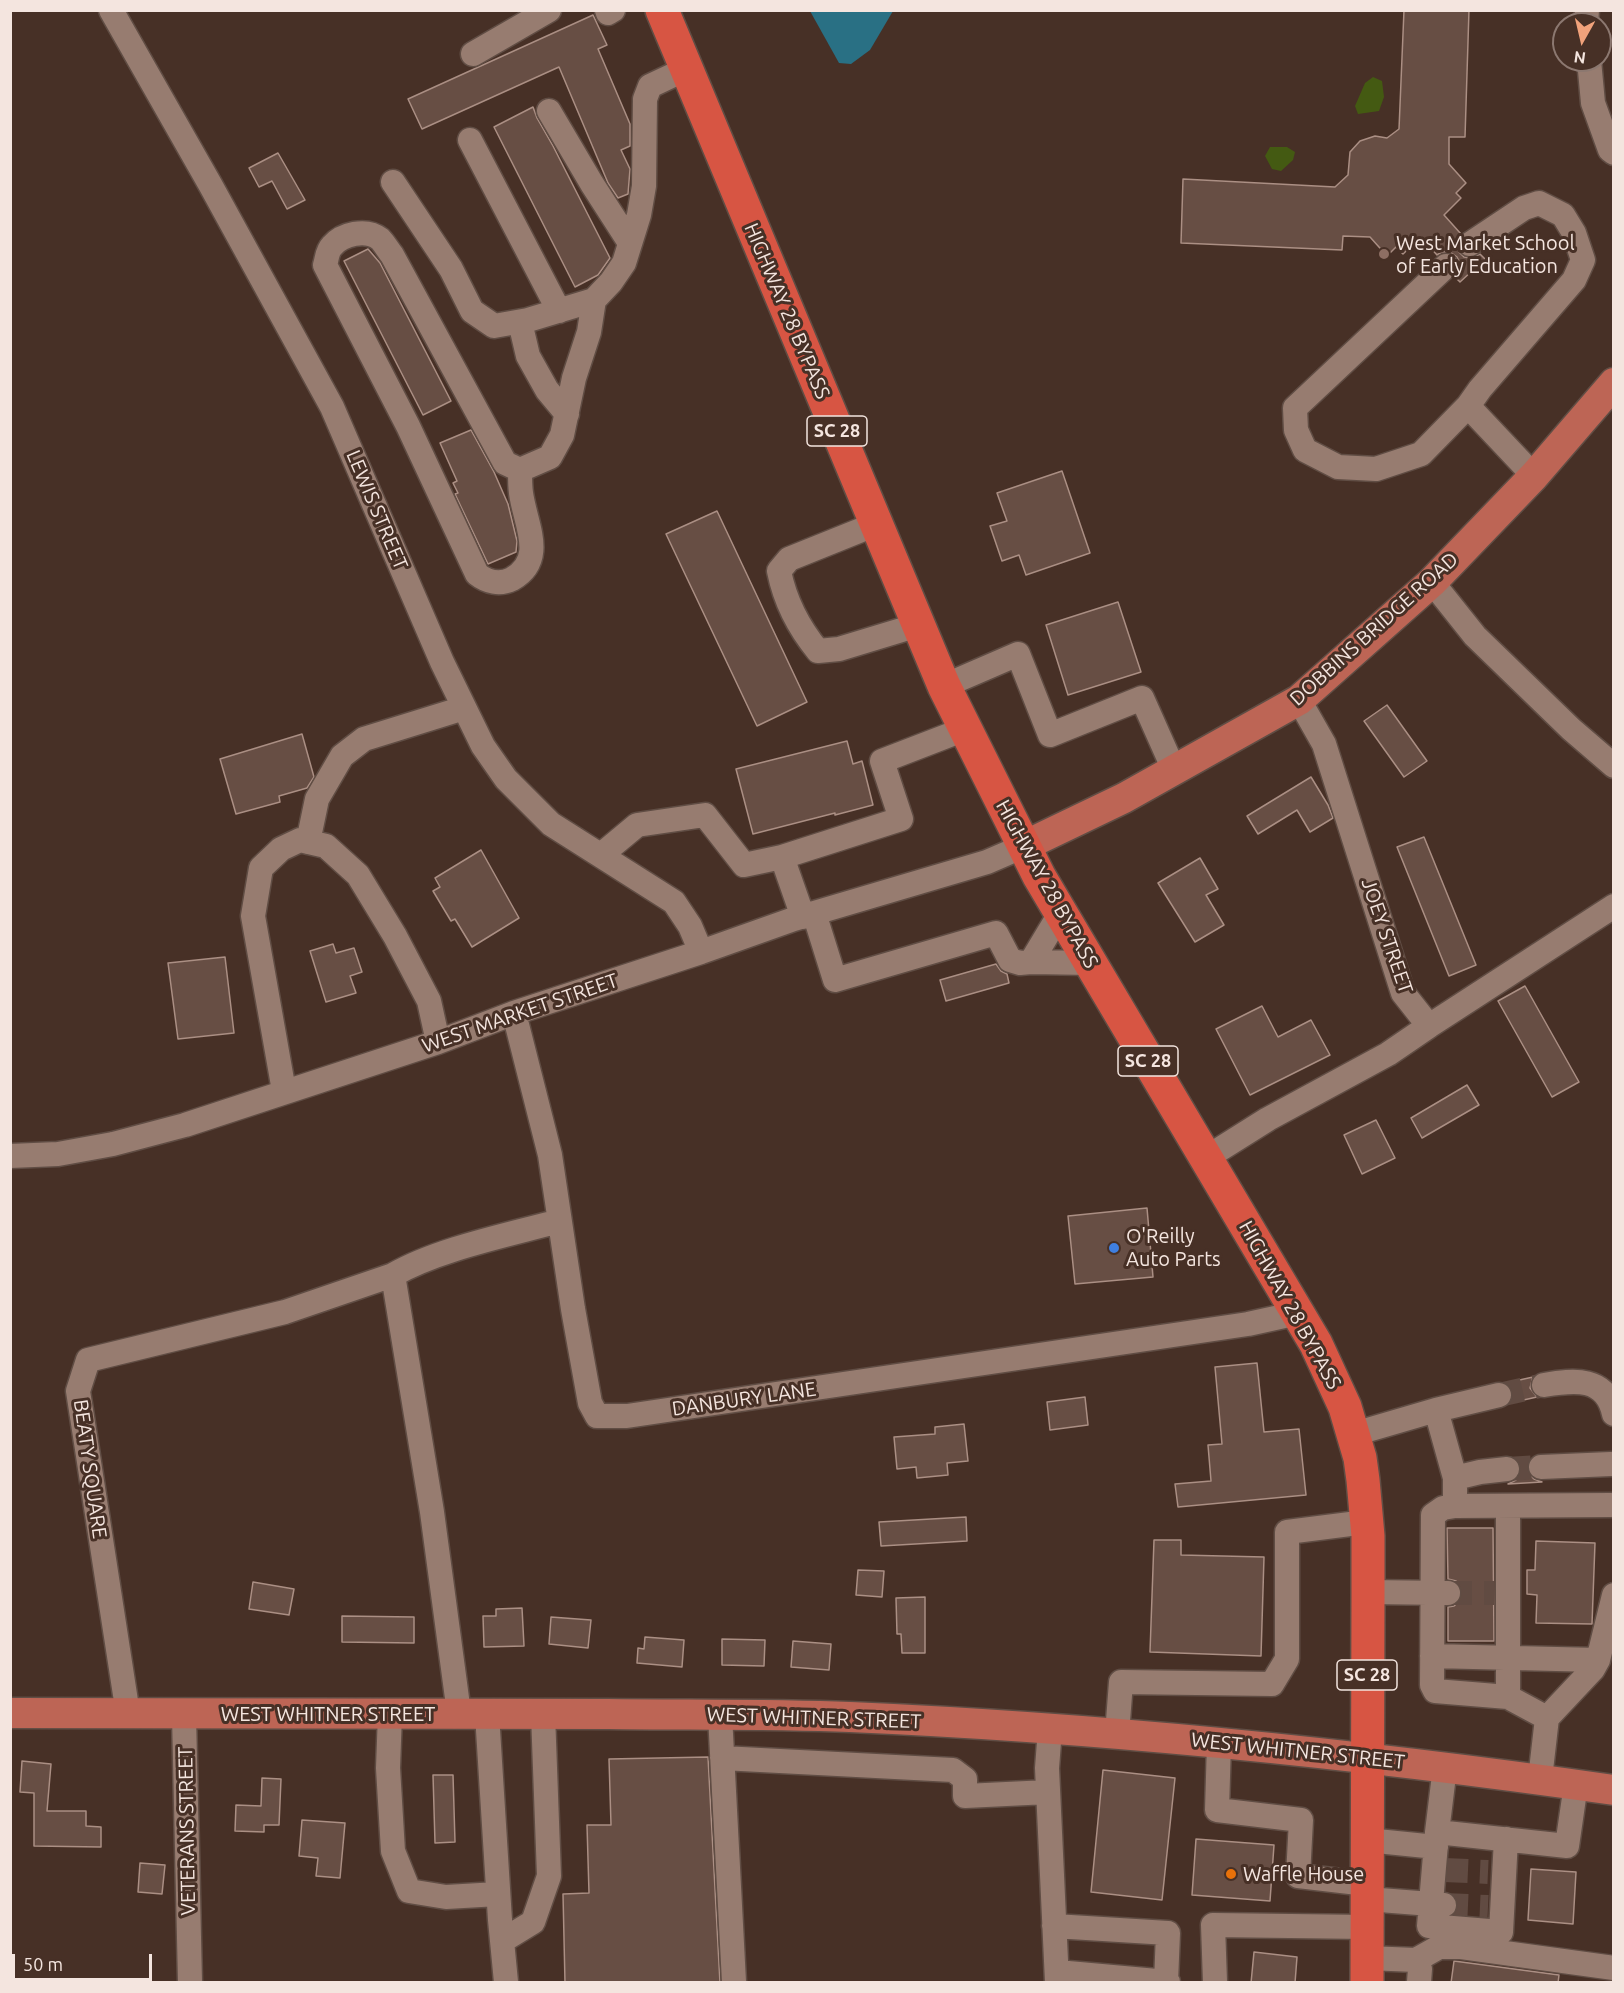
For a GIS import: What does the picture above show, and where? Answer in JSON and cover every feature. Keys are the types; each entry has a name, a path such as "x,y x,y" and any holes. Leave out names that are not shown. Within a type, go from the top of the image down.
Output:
{"highway":[{"name":"HIGHWAY 28 BYPASS","path":"662,10 918,625 965,729 1024,846 1061,912 1298,1313 1346,1407 1363,1480 1366,1522 1368,1592 1366,1757"},
{"name":"SC 28","path":"1366,1757 1367,1930"}],"main road":[{"name":"DOBBINS BRIDGE ROAD","path":"1024,846 1124,798 1299,700 1432,582 1534,476 1614,383"},
{"name":"WEST WHITNER STREET","path":"10,1713 848,1717 1050,1729 1220,1743 1366,1757 1614,1790"}],"street":[{"name":"LEWIS STREET","path":"111,10 332,407 442,662 483,746 506,779 550,824 674,902 690,926 701,952"},
{"path":"473,54 549,10"},
{"path":"607,10 608,13 613,10"},
{"path":"393,182 452,269 472,311 494,326 520,322 594,300 611,282 624,262 639,215 644,186 645,99 650,86 686,69"},
{"path":"1590,72 1593,103 1610,150 1614,153"},
{"path":"549,111 630,243"},
{"path":"470,140 559,311"},
{"path":"1446,266 1295,408 1296,430 1305,450 1338,467 1376,469 1420,454 1468,406 1574,280 1584,260 1574,233 1563,215 1539,203 1524,208 1470,244"},
{"path":"520,470 521,494 530,530 531,558 523,572 505,583 485,580 477,574 408,426 325,265 328,252 346,235 363,233 379,238 392,255 505,463 520,470 550,457 562,435 574,378 589,332 594,300"},
{"path":"520,322 528,356 547,390 567,414"},
{"path":"1468,406 1534,476"},
{"path":"876,524 789,560 779,572 783,590 804,633 818,651 839,649 918,625"},
{"path":"1432,582 1474,636 1571,729 1614,766"},
{"path":"944,686 1018,654 1050,735 1143,698 1174,770"},
{"name":"JOEY STREET","path":"1299,700 1324,744 1403,993 1429,1026"},
{"path":"308,842 317,799 342,756 364,739 464,708"},
{"path":"601,855 637,825 705,815 744,865 782,857 901,819 882,760 965,729"},
{"path":"284,1091 253,916 261,868 281,849 300,840 326,846 358,875 395,936 429,1001 438,1042"},
{"name":"WEST MARKET STREET","path":"10,1156 58,1154 113,1144 185,1125 438,1042 514,1013 809,915 987,862 1024,846"},
{"path":"782,857 809,915 835,980 996,933 1010,960 1020,963 1091,963"},
{"path":"1206,1158 1268,1119 1388,1054 1614,906"},
{"path":"1031,962 1061,912"},
{"name":"DANBURY LANE","path":"514,1013 550,1155 590,1403 597,1416 627,1416 1248,1324 1298,1313"},
{"name":"BEATY SQUARE","path":"128,1714 78,1391 88,1360 285,1312 393,1275 449,1252 559,1221"},
{"path":"393,1275 432,1512 473,1714 498,1894 506,1983"},
{"path":"1544,1385 1569,1381 1588,1383 1601,1389 1610,1400 1614,1414"},
{"path":"1354,1434 1436,1410 1499,1395"},
{"path":"1436,1410 1455,1478 1455,1506"},
{"path":"1541,1467 1612,1460 1612,1508 1455,1506 1443,1508 1433,1515 1440,1593 1432,1656 1432,1685 1435,1691 1508,1697 1547,1718"},
{"path":"1455,1478 1507,1469"},
{"path":"1508,1506 1501,1593 1508,1657 1508,1697"},
{"path":"1117,1734 1121,1682 1272,1684 1287,1659 1287,1532 1366,1522"},
{"path":"1368,1592 1440,1593"},
{"path":"1540,1779 1547,1718 1593,1669 1598,1660 1614,1595"},
{"path":"1432,1656 1598,1660"},
{"path":"390,1714 388,1768 393,1851 409,1891 446,1897 498,1894"},
{"path":"502,1941 533,1922 549,1876 543,1714"},
{"name":"VETERANS STREET","path":"184,1715 190,1983"},
{"path":"720,1715 734,1983"},
{"path":"1050,1729 1047,1768 1054,1926 1057,1977 1167,1982 1168,1933 1054,1926"},
{"path":"1220,1743 1217,1810 1301,1820 1298,1876 1418,1971 1439,1947 1461,1947 1614,1968"},
{"path":"722,1758 953,1770 964,1779 965,1796 1048,1792"},
{"path":"1445,1767 1438,1855 1438,1904 1429,1926 1501,1932 1495,1907 1496,1873 1506,1839"},
{"path":"1367,1840 1438,1855 1506,1839 1567,1846 1576,1784"},
{"path":"1215,1983 1213,1925 1367,1930 1438,1904"}],"green space":[{"path":"1373,77 1382,81 1384,97 1379,111 1358,114 1355,106 1365,83"},
{"path":"1270,147 1287,147 1295,152 1293,160 1281,171 1272,169 1265,156"}],"water":[{"path":"810,11 893,11 870,50 851,64 839,63"}],"building":[{"path":"1404,10 1469,10 1465,137 1449,137 1449,164 1466,183 1456,193 1461,198 1444,215 1461,234 1456,244 1459,252 1464,257 1470,258 1480,254 1485,259 1460,282 1455,277 1460,270 1457,257 1450,252 1437,255 1421,237 1403,254 1396,247 1387,256 1370,237 1343,236 1342,250 1181,243 1183,179 1335,187 1348,175 1350,152 1360,141 1375,136 1387,138 1399,129"},
{"path":"593,15 607,45 598,49 630,124 630,146 621,150 630,169 628,194 618,198 608,183 559,67 422,129 408,99"},
{"path":"533,107 610,258 598,275 575,287 494,127"},
{"path":"278,153 305,200 287,209 272,181 259,187 249,168"},
{"path":"368,249 380,263 451,401 423,415 344,261"},
{"path":"471,430 508,504 517,541 516,552 488,564 455,494 458,493 453,483 457,481 440,443"},
{"path":"1062,471 1090,553 1026,575 1019,555 1002,561 990,526 1007,521 997,493"},
{"path":"717,511 807,702 757,726 666,534"},
{"path":"1118,602 1141,672 1068,695 1046,625"},
{"path":"1387,705 1427,761 1404,777 1364,721"},
{"path":"302,734 314,777 307,788 279,796 280,802 236,814 220,759"},
{"path":"847,741 853,764 862,761 873,805 753,834 736,769"},
{"path":"1311,777 1333,818 1310,832 1297,810 1258,834 1247,816"},
{"path":"1424,837 1476,965 1449,976 1397,847"},
{"path":"481,850 519,918 472,947 455,919 451,921 433,891 440,887 435,878"},
{"path":"1200,858 1218,889 1206,895 1224,925 1195,942 1158,883"},
{"path":"333,944 336,953 354,948 362,972 350,976 356,993 326,1002 310,951"},
{"path":"225,957 234,1033 178,1039 168,963"},
{"path":"996,964 1001,971 1007,974 1009,983 946,1001 940,980"},
{"path":"1525,986 1579,1082 1552,1097 1498,1001"},
{"path":"1262,1006 1278,1037 1311,1020 1330,1055 1250,1095 1216,1029"},
{"path":"1467,1085 1479,1105 1422,1138 1411,1118"},
{"path":"1376,1120 1395,1158 1362,1174 1344,1135"},
{"path":"1147,1208 1153,1277 1075,1284 1068,1216"},
{"path":"1257,1363 1264,1432 1299,1429 1306,1495 1178,1507 1175,1484 1211,1481 1208,1445 1222,1444 1215,1367"},
{"path":"1533,1377 1530,1388 1537,1397 1510,1403 1513,1392 1506,1383"},
{"path":"1085,1397 1088,1425 1050,1430 1047,1402"},
{"path":"964,1424 968,1461 947,1463 948,1475 917,1478 916,1467 897,1469 894,1437 935,1434 935,1427"},
{"path":"1518,1460 1529,1460 1527,1467 1529,1474 1542,1482 1508,1484 1516,1480 1520,1474 1521,1467"},
{"path":"966,1517 967,1541 881,1546 879,1522"},
{"path":"1447,1528 1493,1528 1494,1641 1448,1641 1448,1607 1460,1601 1462,1593 1456,1581 1448,1579"},
{"path":"1154,1540 1181,1540 1181,1555 1264,1557 1261,1656 1150,1652"},
{"path":"1536,1541 1595,1543 1592,1624 1536,1623 1537,1595 1527,1594 1527,1570 1535,1570"},
{"path":"858,1570 884,1571 882,1597 856,1595"},
{"path":"253,1582 294,1589 289,1615 249,1609"},
{"path":"925,1597 925,1653 902,1653 901,1634 897,1634 896,1598"},
{"path":"522,1608 524,1646 484,1647 483,1616 496,1616 496,1609"},
{"path":"342,1616 414,1617 414,1643 342,1642"},
{"path":"551,1617 591,1620 588,1648 549,1644"},
{"path":"645,1637 684,1640 682,1667 637,1663 638,1648 644,1649"},
{"path":"722,1639 765,1640 764,1666 722,1665"},
{"path":"793,1641 831,1644 829,1670 791,1667"},
{"path":"708,1757 720,1983 565,1983 563,1894 589,1893 587,1825 611,1825 609,1759"},
{"path":"22,1761 51,1764 47,1811 86,1811 86,1826 101,1827 101,1847 34,1846 34,1793 20,1792"},
{"path":"1103,1770 1175,1778 1162,1900 1091,1892"},
{"path":"433,1775 453,1775 455,1842 435,1843"},
{"path":"262,1778 281,1779 279,1825 264,1825 264,1832 235,1831 236,1805 261,1806"},
{"path":"302,1820 345,1823 340,1878 316,1876 318,1858 299,1856"},
{"path":"1196,1839 1274,1845 1270,1901 1192,1895"},
{"path":"140,1863 165,1865 162,1894 138,1892"},
{"path":"1531,1869 1576,1872 1573,1924 1528,1920"},
{"path":"1254,1952 1297,1957 1295,1983 1251,1983"},
{"path":"1454,1961 1559,1975 1558,1983 1451,1983"}],"tunnel":[{"path":"1499,1395 1544,1385"},
{"path":"1507,1469 1541,1467"},
{"path":"1448,1593 1494,1593"},
{"path":"1444,1870 1488,1872"},
{"path":"1444,1905 1488,1907"}],"place":[{"name":"West Market School of Early Education","path":"1384,254"},
{"name":"O'Reilly Auto Parts","path":"1114,1248"},
{"name":"Waffle House","path":"1231,1874"}]}
